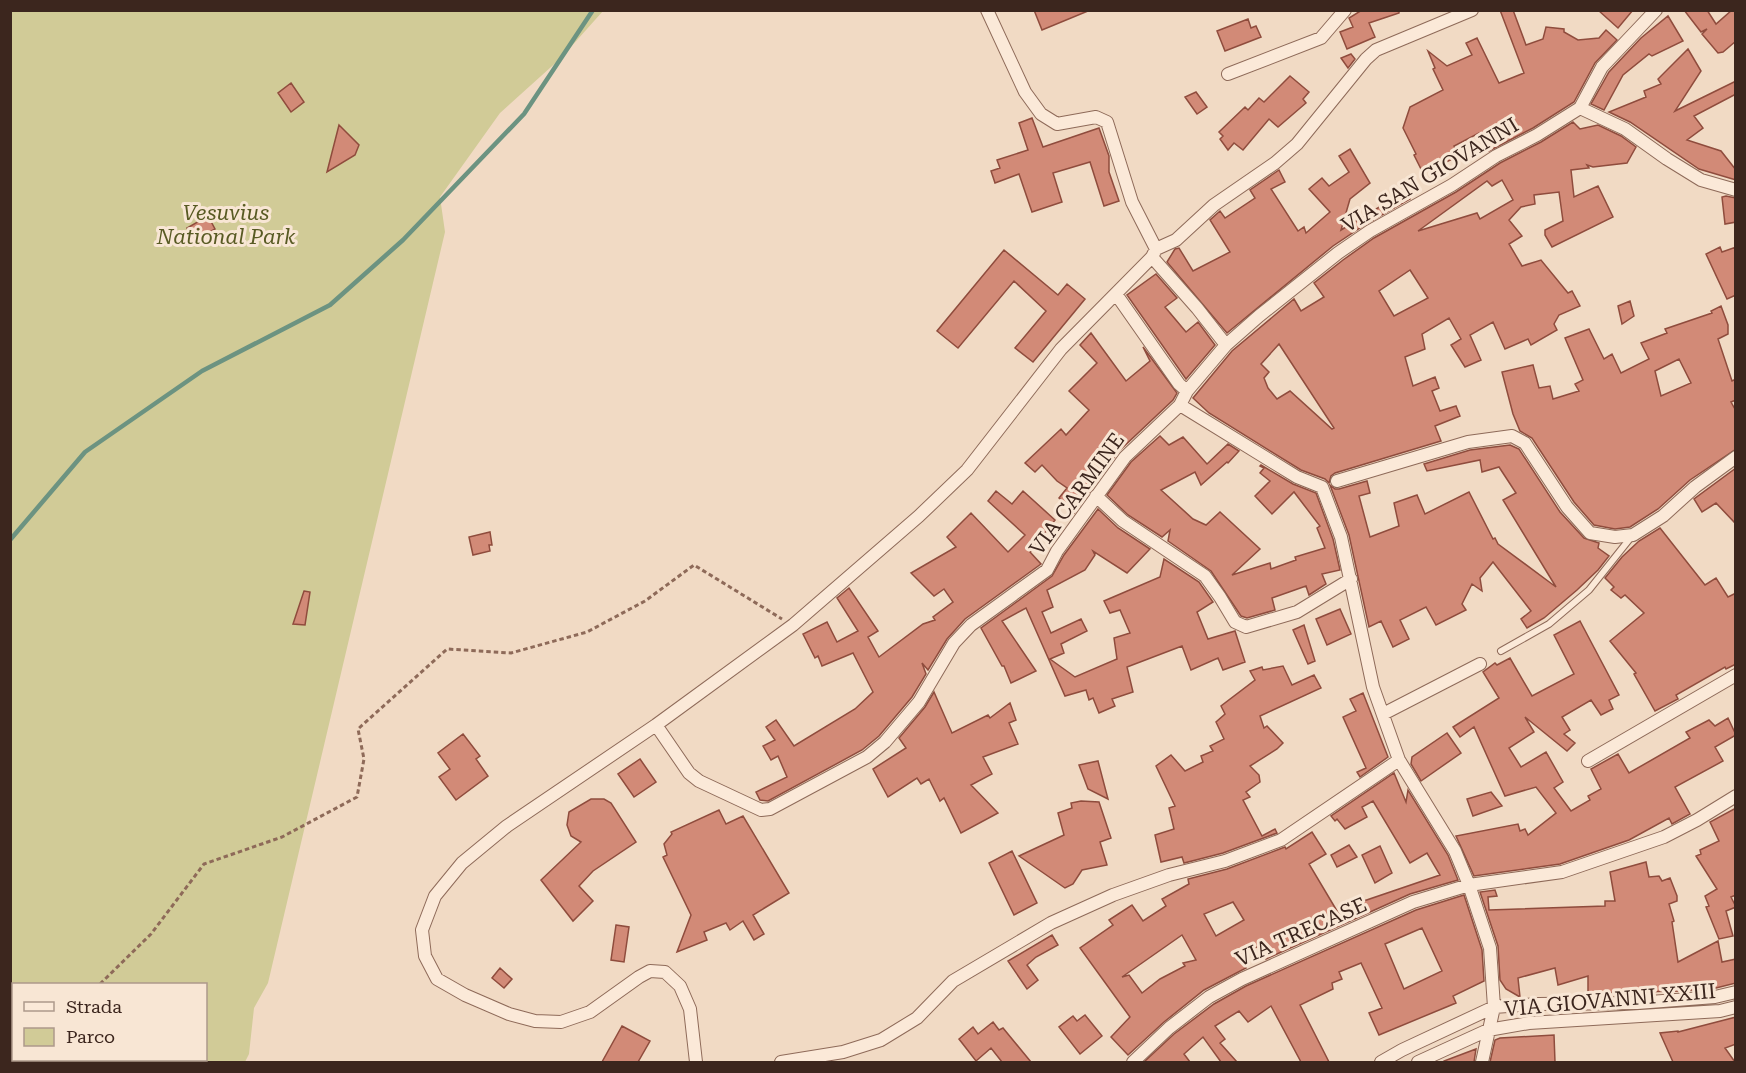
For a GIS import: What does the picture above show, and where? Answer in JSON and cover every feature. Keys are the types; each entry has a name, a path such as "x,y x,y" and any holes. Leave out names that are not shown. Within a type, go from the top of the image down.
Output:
{"street":[{"path":"987,10 1024,92 1041,114 1057,124 1095,117 1107,122 1132,202 1154,253 1226,345"},
{"path":"1228,74 1321,38 1345,10"},
{"path":"696,1062 690,1010 680,986 665,972 650,971 590,1012 561,1022 536,1021 509,1014 465,995 438,979 425,956 422,930 435,896 462,863 507,826 656,725 793,625 919,516 967,470 1061,349 1154,253 1176,240 1214,205 1275,163 1297,144 1366,59 1376,50 1472,10"},
{"path":"1656,10 1602,67 1580,108 1625,129 1701,180 1736,190"},
{"name":"VIA SAN GIOVANNI","path":"1180,405 1187,391 1226,345 1338,253 1496,156 1537,135 1580,108"},
{"path":"1116,294 1179,384 1187,391"},
{"path":"1180,405 1297,477 1322,487 1341,537 1373,687 1399,760 1455,851 1470,885 1490,948 1494,1007 1482,1062"},
{"name":"VIA CARMINE","path":"656,725 689,773 699,781 761,810 770,809 867,757 885,742 919,702 954,644 971,625 1047,570 1057,551 1125,457 1180,405"},
{"path":"1337,481 1468,442 1512,436 1525,444 1567,507 1590,533 1615,537 1633,535 1663,516 1695,487 1736,457"},
{"path":"1096,496 1123,521 1205,576 1239,626 1246,627 1297,612 1351,579"},
{"path":"1383,714 1480,664"},
{"path":"1588,761 1736,675"},
{"path":"781,1062 843,1052 881,1040 917,1018 953,981 1051,923 1113,895 1168,875 1225,861 1281,840 1399,760"},
{"name":"VIA TRECASE","path":"1133,1062 1209,997 1242,979 1413,902 1470,885 1562,872 1664,837 1736,796"},
{"name":"VIA GIOVANNI XXIII","path":"1494,1007 1637,1003 1715,997 1736,992"},
{"path":"1381,1062 1494,1007"},
{"name":"VIA GIOVANNI XXIII","path":"1418,1062 1488,1030 1529,1023 1720,1011 1736,1007"}],"lane":[{"path":"1502,651 1549,624 1589,590 1633,535"}],"path":[{"path":"101,983 152,934 204,864 282,837 357,797 364,759 358,729 447,649 511,652 587,632 645,601 694,565 793,625"}],"green space":[{"name":"Vesuvius National Park","path":"10,11 603,11 561,58 500,113 440,197 445,232 268,983 254,1008 249,1054 245,1062 11,1062"}],"building":[{"path":"1034,10 1088,10 1088,11 1042,30"},
{"path":"1362,10 1399,10 1399,13 1369,23 1375,37 1347,49 1340,32 1353,27 1349,18"},
{"path":"1500,10 1513,10 1526,45 1543,39 1546,27 1564,29 1564,32 1578,40 1599,38 1606,30 1617,40 1595,63 1574,102 1533,128 1489,151 1479,133 1454,146 1459,156 1423,173 1403,128 1410,107 1443,90 1428,51 1447,66 1472,55 1466,43 1477,38 1499,83 1524,73"},
{"path":"1598,10 1633,10 1618,28"},
{"path":"1684,10 1707,10 1716,24 1732,10 1736,10 1736,41 1723,52 1718,53 1702,34 1707,29 1701,32"},
{"path":"1668,16 1683,41 1652,56 1649,54 1623,75 1604,110 1591,104 1609,72 1641,38"},
{"path":"1248,19 1251,28 1256,26 1261,37 1225,51 1217,31"},
{"path":"1688,49 1701,71 1675,111 1736,81 1736,94 1694,116 1703,128 1687,140 1721,151 1736,170 1736,180 1699,169 1630,122 1609,112 1646,97 1644,91 1661,84 1658,79"},
{"path":"1351,54 1355,59 1348,68 1341,58"},
{"path":"1290,76 1309,92 1303,99 1306,103 1278,127 1269,119 1243,150 1234,143 1228,150 1220,139 1223,136 1219,132 1245,107 1248,110 1259,98 1264,102"},
{"path":"291,83 304,102 291,112 278,93"},
{"path":"1196,92 1207,107 1197,114 1185,97"},
{"path":"1032,118 1043,147 1099,128 1109,156 1109,172 1119,201 1104,206 1090,162 1053,173 1062,202 1032,212 1019,174 995,183 991,171 1000,168 997,160 1028,150 1019,123"},
{"path":"1573,122 1580,129 1598,125 1621,136 1636,147 1627,163 1593,167 1587,165 1589,168 1571,170 1574,197 1598,186 1613,217 1552,247 1545,235 1545,230 1563,221 1559,192 1534,195 1535,204 1521,207 1509,220 1522,236 1509,244 1522,266 1541,260 1568,293 1572,291 1580,306 1559,315 1554,324 1557,330 1531,345 1528,339 1505,349 1493,322 1470,335 1481,360 1465,367 1451,345 1461,339 1449,318 1422,334 1425,349 1405,357 1413,386 1435,377 1439,388 1432,391 1440,411 1456,406 1460,416 1435,426 1441,441 1335,473 1331,476 1329,483 1325,479 1301,470 1209,413 1193,398 1232,351 1294,299 1301,311 1324,297 1314,283 1343,260 1374,238 1456,192 1500,163","holes":["1502,180 1513,200 1480,219 1477,213 1418,231 1487,181 1492,186","1410,270 1428,298 1394,316 1379,291","1279,344 1334,428 1332,429 1290,391 1277,399 1268,388 1264,378 1269,372 1261,364"]},
{"path":"339,125 359,145 355,155 327,172"},
{"path":"1350,149 1370,183 1350,199 1341,230 1406,191 1410,199 1333,246 1227,333 1167,262 1175,249 1179,248 1193,271 1230,252 1210,220 1220,211 1225,218 1255,198 1250,190 1279,170 1285,182 1271,189 1298,231 1304,227 1306,233 1330,212 1309,189 1322,178 1329,186 1349,172 1339,156"},
{"path":"1722,197 1736,198 1736,222 1725,224"},
{"path":"208,216 215,229 194,241 187,228"},
{"path":"1720,247 1722,252 1736,247 1736,295 1727,299 1706,254"},
{"path":"1004,250 1058,295 1067,284 1085,299 1033,362 1015,348 1046,311 1014,281 958,348 937,331"},
{"path":"1156,274 1177,298 1165,307 1186,332 1198,322 1215,345 1186,379 1127,295"},
{"path":"1630,301 1634,316 1622,324 1618,306"},
{"path":"1721,306 1728,325 1728,334 1718,339 1732,381 1736,379 1736,400 1731,402 1736,411 1736,449 1690,480 1658,509 1630,527 1615,529 1594,525 1574,502 1532,438 1520,431 1502,372 1533,365 1539,388 1550,386 1553,399 1579,391 1575,384 1583,380 1565,338 1589,329 1604,359 1612,354 1621,373 1649,359 1641,343 1667,333 1665,329 1712,313 1711,311","holes":["1679,359 1691,383 1661,396 1655,371"]},
{"path":"1091,333 1126,381 1150,361 1143,347 1177,393 1173,400 1118,452 1074,513 1059,498 1067,488 1042,465 1035,472 1025,463 1061,429 1066,435 1089,410 1069,391 1097,363 1080,345"},
{"path":"1160,436 1169,445 1183,437 1207,464 1228,444 1239,451 1201,485 1195,472 1161,490 1193,519 1206,525 1220,512 1260,549 1232,575 1270,563 1271,569 1296,560 1295,557 1325,548 1317,528 1320,526 1294,492 1272,514 1255,496 1270,481 1260,473 1264,468 1261,465 1293,484 1316,493 1333,539 1340,570 1322,574 1326,584 1309,595 1306,586 1272,598 1275,610 1247,618 1241,616 1211,571 1168,541 1170,530 1162,537 1128,515 1107,495 1131,462"},
{"path":"1510,445 1519,449 1560,512 1584,538 1599,543 1598,548 1609,556 1577,590 1544,618 1527,628 1521,619 1531,611 1493,562 1480,578 1482,591 1472,584 1462,604 1466,610 1436,625 1426,607 1400,620 1409,639 1393,647 1381,621 1369,627 1349,535 1330,485 1339,489 1367,481 1370,493 1359,496 1370,537 1399,526 1394,503 1417,495 1425,514 1469,492 1493,539 1495,538 1498,544 1556,587 1503,500 1516,493 1499,467 1482,472 1480,460 1427,471 1424,464 1470,450"},
{"path":"1736,468 1736,524 1716,503 1702,512 1694,499"},
{"path":"996,491 1012,504 1023,491 1055,520 1030,552 1041,564 965,619 947,639 928,670 922,663 926,674 912,697 879,736 862,750 768,801 760,800 756,792 787,777 778,756 771,760 763,746 775,740 766,727 776,720 794,746 855,709 873,692 853,653 822,666 818,656 815,658 803,634 827,622 837,642 858,631 837,598 849,588 878,631 868,637 879,657 923,624 935,620 933,617 953,602 944,589 934,596 911,573 956,547 947,537 971,513 1008,552 1025,535 988,501"},
{"path":"1098,509 1118,528 1150,549 1127,573 1093,551 1095,555 1085,570 1047,590 1053,607 1042,612 1051,633 1081,619 1087,631 1061,644 1064,653 1050,659 1075,677 1117,659 1114,638 1130,633 1120,610 1110,613 1104,601 1160,577 1164,559 1199,582 1213,602 1197,612 1208,639 1235,631 1245,662 1223,670 1218,658 1191,670 1182,646 1127,667 1133,692 1112,699 1115,706 1099,713 1093,698 1089,700 1086,690 1065,696 1026,608 1002,621 1036,671 1011,683 1004,666 981,628 1052,576 1064,555"},
{"path":"1660,528 1705,585 1716,578 1728,597 1736,593 1736,664 1726,669 1725,667 1676,695 1678,699 1655,711 1634,674 1636,673 1610,641 1644,613 1625,595 1621,598 1611,590 1614,587 1605,578 1639,541"},
{"path":"490,532 492,545 489,545 490,551 473,555 469,537"},
{"path":"304,591 310,592 305,625 293,624"},
{"path":"1340,609 1351,634 1327,645 1316,619"},
{"path":"1580,621 1619,695 1609,700 1613,709 1601,715 1591,700 1562,717 1570,730 1564,734 1575,743 1567,751 1525,717 1534,732 1509,748 1521,767 1546,752 1563,782 1554,788 1571,811 1590,800 1588,796 1601,789 1591,769 1618,754 1629,773 1690,738 1686,732 1709,720 1715,726 1728,718 1736,735 1715,747 1723,761 1675,787 1690,814 1672,824 1669,818 1629,840 1560,864 1474,876 1456,836 1518,824 1520,831 1525,829 1528,835 1556,813 1536,787 1505,796 1474,727 1460,737 1453,727 1499,698 1483,672 1495,663 1497,665 1510,658 1532,696 1574,674 1554,635"},
{"path":"1304,625 1315,661 1308,664 1293,630"},
{"path":"1283,666 1292,685 1314,675 1321,688 1260,716 1264,728 1267,726 1283,743 1250,766 1259,775 1260,782 1246,792 1250,797 1243,800 1262,836 1275,829 1277,833 1223,853 1184,863 1182,857 1161,862 1155,835 1174,829 1169,808 1175,806 1156,766 1171,755 1185,771 1203,762 1201,756 1213,751 1210,746 1224,739 1216,722 1225,714 1221,706 1255,680 1250,671 1262,667 1263,670"},
{"path":"934,692 952,733 988,715 990,718 1010,703 1016,720 1009,723 1018,744 983,757 992,774 971,785 998,813 961,833 944,798 940,801 929,779 921,784 917,778 888,797 873,769 906,748 899,738 925,707"},
{"path":"1363,693 1388,757 1360,777 1357,772 1366,768 1343,717 1356,711 1350,699"},
{"path":"1447,733 1461,753 1421,781 1411,764 1412,757"},
{"path":"463,734 480,756 476,759 488,776 456,800 439,777 450,769 438,753"},
{"path":"640,759 656,782 634,797 618,774"},
{"path":"1098,761 1108,799 1088,789 1079,765"},
{"path":"1394,773 1406,802 1408,790 1448,855 1458,880 1410,894 1266,959 1258,946 1239,958 1246,968 1204,990 1128,1055 1111,1037 1130,1017 1080,948 1113,925 1109,920 1132,905 1143,921 1166,906 1162,899 1189,884 1188,879 1227,869 1285,847 1286,849 1312,832 1326,854 1309,864 1340,916 1352,905 1440,875 1427,853 1410,863 1373,801 1362,807 1367,817 1345,829 1337,819 1335,821 1331,816","holes":["1233,902 1244,920 1216,936 1204,914","1182,935 1196,960 1183,963 1185,966 1160,979 1142,993 1129,975 1122,977"]},
{"path":"1491,792 1502,806 1473,816 1467,799"},
{"path":"591,799 604,799 611,803 636,842 593,871 579,886 593,901 573,921 541,880 581,842 571,836 567,825 569,812"},
{"path":"1099,802 1111,838 1100,842 1107,865 1082,870 1073,884 1065,888 1019,856 1064,835 1058,813 1072,808 1071,803"},
{"path":"1736,808 1736,895 1731,897 1736,907 1726,911 1733,936 1719,939 1706,907 1709,906 1705,896 1717,889 1696,856 1701,854 1700,850 1719,841 1710,822"},
{"path":"719,810 726,824 743,816 789,893 753,915 764,934 754,940 743,921 730,930 726,923 704,932 707,940 677,952 691,915 663,857 667,855 664,844 672,834 671,832"},
{"path":"1349,845 1357,857 1337,867 1331,855"},
{"path":"1380,846 1392,873 1375,883 1362,855"},
{"path":"1012,851 1037,903 1014,915 989,863"},
{"path":"1646,862 1649,877 1659,876 1662,881 1670,878 1677,896 1677,901 1669,904 1674,921 1672,922 1678,962 1718,941 1722,962 1736,959 1736,983 1716,988 1681,991 1588,993 1588,976 1558,985 1555,968 1518,978 1520,997 1506,989 1500,980 1498,946 1480,892 1495,890 1497,896 1488,897 1489,910 1605,906 1605,901 1615,901 1610,872"},
{"path":"1464,895 1482,950 1484,981 1453,996 1456,1003 1379,1035 1369,1013 1382,1008 1361,963 1339,972 1342,979 1332,983 1333,989 1300,1005 1329,1062 1301,1062 1271,1006 1248,1022 1239,1011 1215,1026 1225,1039 1220,1043 1237,1062 1221,1062 1203,1037 1184,1054 1190,1062 1144,1062 1174,1034 1214,1004 1246,986 1416,910","holes":["1422,928 1442,971 1404,989 1385,944"]},
{"path":"616,925 629,927 624,962 611,960"},
{"path":"1052,935 1058,945 1036,957 1027,965 1038,980 1027,989 1008,961"},
{"path":"500,968 512,979 504,988 492,978"},
{"path":"1085,1015 1102,1036 1080,1054 1059,1027 1073,1016 1077,1021"},
{"path":"1736,1017 1736,1044 1725,1048 1735,1062 1673,1062 1660,1033 1678,1032"},
{"path":"993,1022 999,1030 1003,1028 1031,1062 1002,1062 991,1048 976,1061 959,1039 973,1027 978,1034"},
{"path":"622,1026 650,1041 638,1062 602,1062"},
{"path":"1554,1035 1555,1062 1490,1062 1495,1040"},
{"path":"1476,1049 1474,1062 1444,1062 1444,1061"}],"waterway":[{"path":"10,540 85,452 202,371 330,305 403,240 524,114 593,10"}]}
